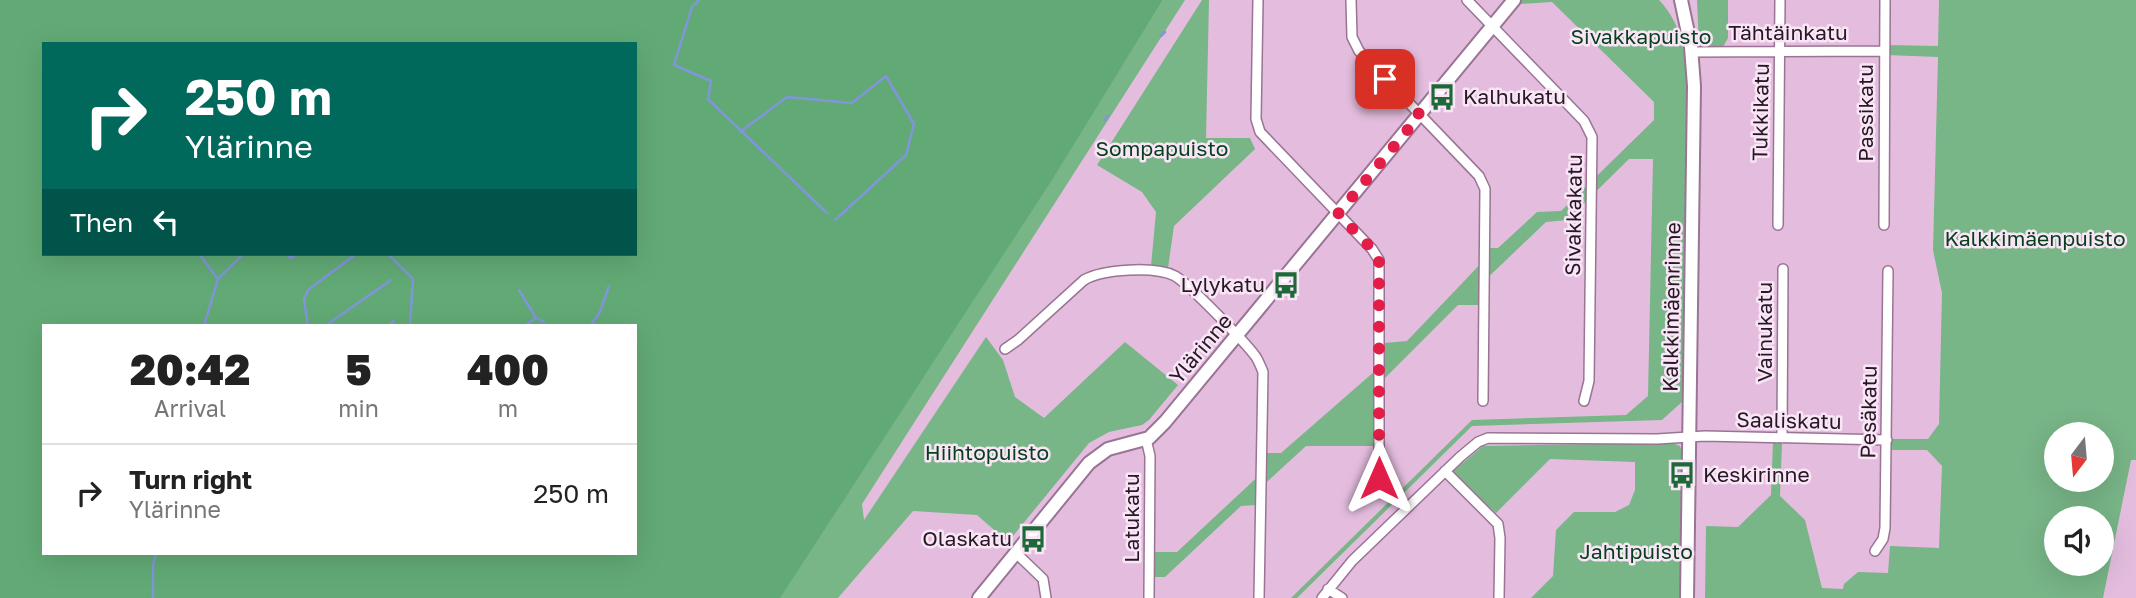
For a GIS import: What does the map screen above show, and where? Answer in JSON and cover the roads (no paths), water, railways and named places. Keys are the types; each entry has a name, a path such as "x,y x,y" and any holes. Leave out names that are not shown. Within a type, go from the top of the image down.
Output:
{"street":[{"path":"1258,0 1257,125 1264,137 1372,249 1379,260 1379,478 1382,484"},
{"path":"1351,0 1351,31 1354,43 1364,57 1479,176 1485,189 1483,401"},
{"name":"Sivakkakatu","path":"1467,0 1584,121 1592,137 1589,381 1584,401"},
{"name":"Ylärinne","path":"979,598 1089,463 1108,449 1146,439 1165,422 1514,0"},
{"path":"1670,0 1685,17"},
{"name":"Kalkkimäenrinne","path":"1681,0 1691,52 1694,86 1687,598"},
{"name":"Tukkikatu","path":"1778,225 1780,0"},
{"name":"Passikatu","path":"1884,225 1885,0"},
{"name":"Tähtäinkatu","path":"1691,52 1884,51"},
{"name":"Vainukatu","path":"1782,438 1783,269"},
{"path":"1005,349 1084,280 1113,271 1144,271 1175,276 1254,355 1263,372 1259,598"},
{"name":"Pesäkatu","path":"1875,551 1883,539 1885,528 1888,271"},
{"path":"1322,598 1352,561 1445,471 1472,446 1488,438 1690,437"},
{"name":"Saaliskatu","path":"1690,437 1887,440"},
{"name":"Latukatu","path":"1146,439 1150,456 1149,598"},
{"path":"1445,471 1498,524 1499,598"},
{"path":"1017,554 1043,579 1046,598"},
{"path":"1328,589 1342,598"}],"waterway":[{"path":"699,0 692,7 674,65 711,81 708,99 827,213"},
{"path":"1161,36 1165,32"},
{"path":"740,132 787,97 852,103 886,76 914,124 906,155 835,220"},
{"path":"1105,120 1108,116"},
{"path":"201,256 218,279"},
{"path":"205,324 218,279 241,256"},
{"path":"288,256 294,256"},
{"path":"308,324 304,300 308,290 353,256"},
{"path":"390,256 413,279 410,324"},
{"path":"328,324 391,280"},
{"path":"591,324 600,312 609,286"},
{"path":"519,290 536,318 527,324"},
{"path":"536,318 544,322"},
{"path":"390,324 394,321"},
{"path":"153,598 156,555"}],"place":[{"name":"Kalhukatu","path":"1442,97"},
{"name":"Lylykatu","path":"1286,285"},
{"name":"Keskirinne","path":"1682,475"},
{"name":"Olaskatu","path":"1033,539"}],"park label":[{"name":"Sivakkapuisto","path":"1641,37"},
{"name":"Sompapuisto","path":"1162,149"},
{"name":"Kalkkimäenpuisto","path":"2035,239"},
{"name":"Hiihtopuisto","path":"987,453"},
{"name":"Jahtipuisto","path":"1636,552"}]}
